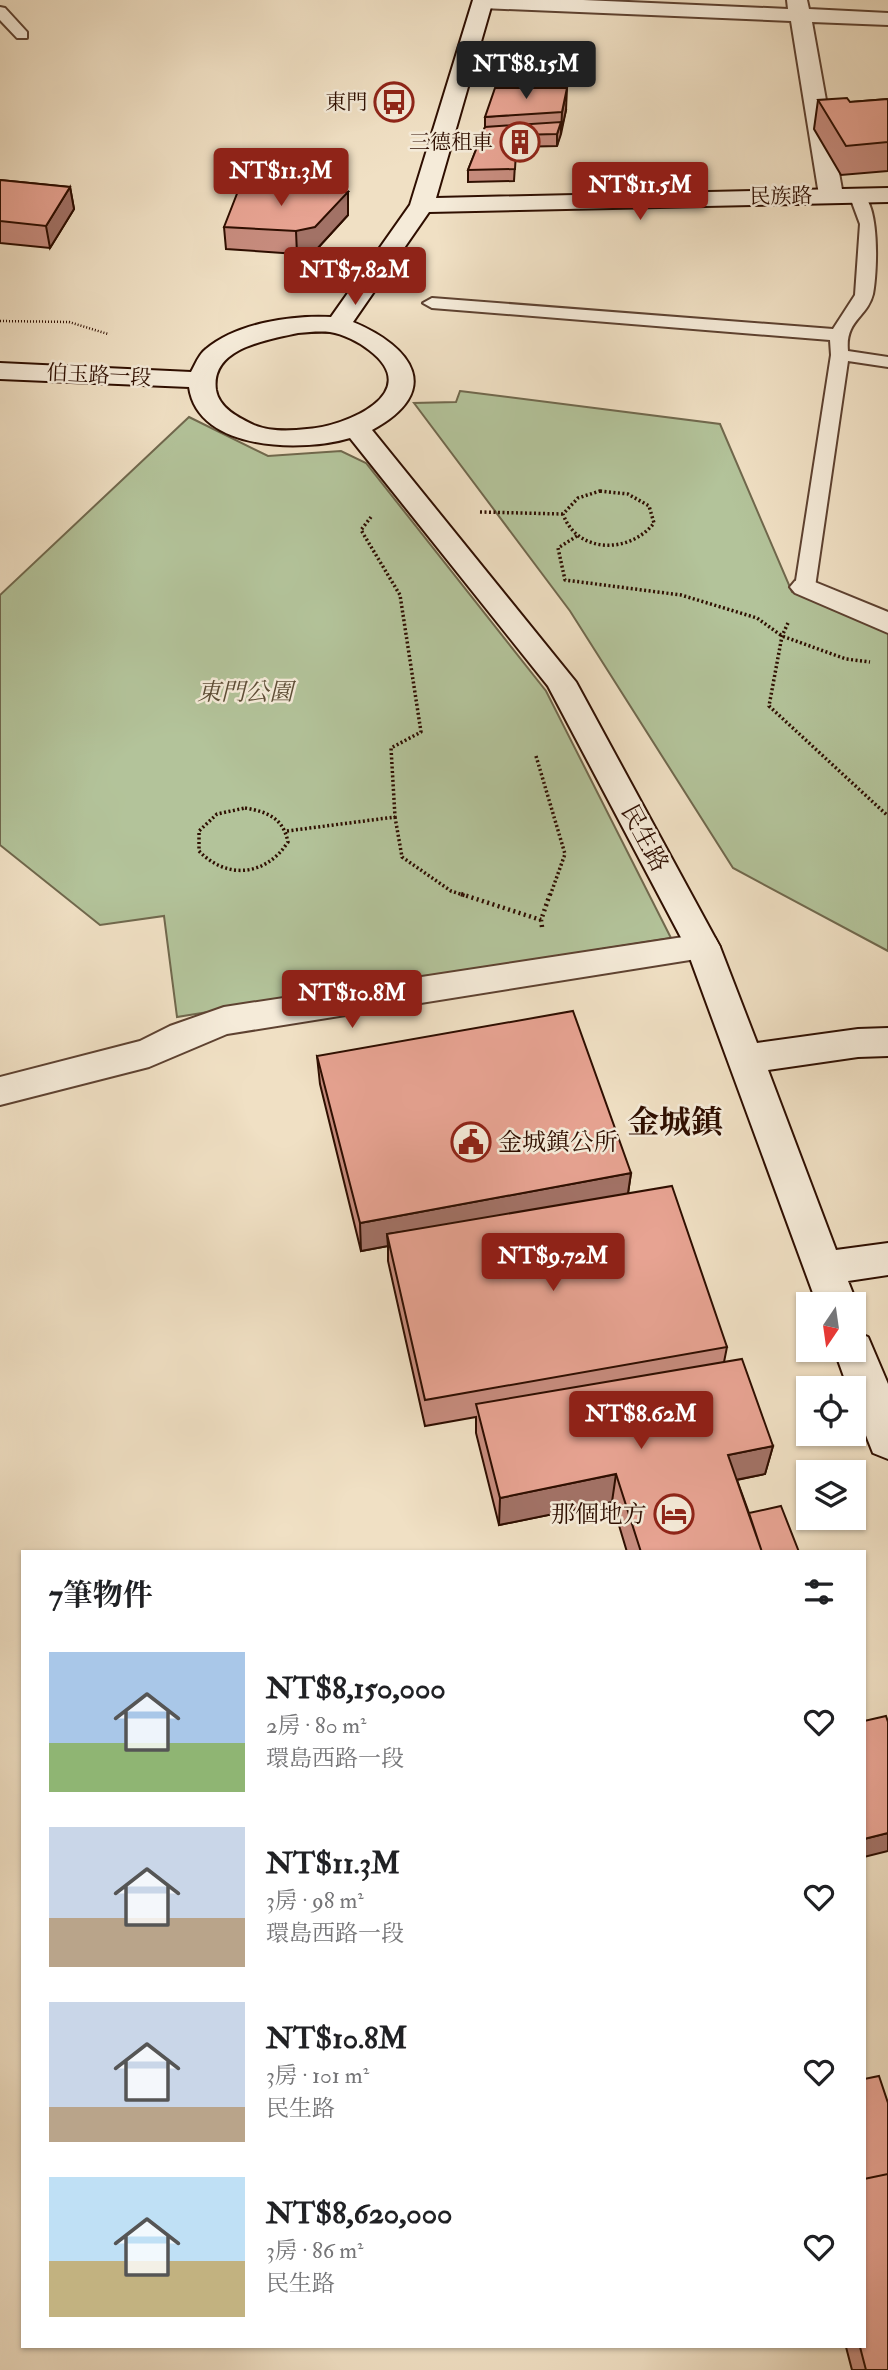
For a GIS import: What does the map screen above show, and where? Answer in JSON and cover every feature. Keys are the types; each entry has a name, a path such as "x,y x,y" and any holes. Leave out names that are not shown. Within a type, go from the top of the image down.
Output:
{"main road":[{"path":"338,325 422,205 482,1 798,8 888,19"},
{"path":"798,8 819,113 831,195"},
{"path":"819,113 847,112"},
{"name":"民族路","path":"422,205 888,195"},
{"path":"338,325 381,345 398,361 404,379 398,398 381,415 356,428 305,438 262,435 234,426 213,413 201,397 199,380 205,363 242,337 298,326 338,325"},
{"name":"伯玉路一段","path":"0,371 199,380"},
{"name":"民生路","path":"356,428 561,682 703,947 830,1286"},
{"path":"805,587 888,623"},
{"path":"0,1091 149,1054 183,1036 223,1021 703,947"},
{"path":"746,1059 858,1043 888,1042"},
{"path":"830,1286 888,1259"},
{"path":"859,1362 888,1440"}],"lane":[{"path":"0,12 22,35"},
{"path":"805,587 839,345 864,295 868,224 858,197"},
{"path":"432,303 839,345 888,362"}],"path":[{"path":"600,491 615,491 640,499 654,515 650,532 626,544 596,544 576,536 564,523 563,514 575,498 600,491"},
{"path":"374,513 361,530 400,595 421,732 391,748 402,857 451,891 541,920"},
{"path":"495,513 563,514"},
{"path":"576,536 558,548 565,580 681,595 757,618 782,636 846,659 874,663"},
{"path":"805,587 782,636 769,706 888,816"},
{"path":"536,756 565,854 541,920 543,933"},
{"path":"245,808 272,814 287,831 288,842 275,862 247,871 216,868 206,861 197,842 199,831 206,822 230,810 245,808"},
{"path":"287,831 396,817"}],"green space":[{"path":"460,391 720,424 792,592 888,629 888,951 733,868 570,611 414,403 456,402"},
{"name":"東門公園","path":"189,417 268,456 341,451 366,463 546,691 671,938 177,1017 164,916 100,925 0,845 0,595"}],"building":[{"path":"495,88 567,88 562,112 485,117"},
{"path":"847,98 850,102 888,99 888,142 846,146 818,100"},
{"path":"561,122 557,134 517,135 515,169 468,170 485,127"},
{"path":"0,180 70,187 46,226 0,221"},
{"path":"240,186 348,192 315,227 296,231 224,227"},
{"name":"金城鎮公所","path":"573,1011 631,1173 360,1223 317,1056"},
{"path":"672,1186 727,1347 425,1400 387,1234"},
{"path":"742,1359 773,1446 728,1455 761,1550 640,1550 616,1474 500,1498 476,1404"},
{"path":"781,1506 798,1550 761,1550 749,1513"},
{"path":"886,1716 888,1722 888,1833 866,1838 866,1721"},
{"path":"879,2076 888,2103 888,2174 866,2179 866,2079"},
{"path":"888,2174 888,2370 866,2370 860,2348 866,2348 866,2179"}],"place":[{"name":"東門","path":"394,102"},
{"name":"三德租車","path":"520,142"},
{"name":"金城鎮公所","path":"471,1142"},
{"name":"那個地方","path":"674,1514"}],"district":[{"name":"金城鎮","path":"675,1122"}]}
